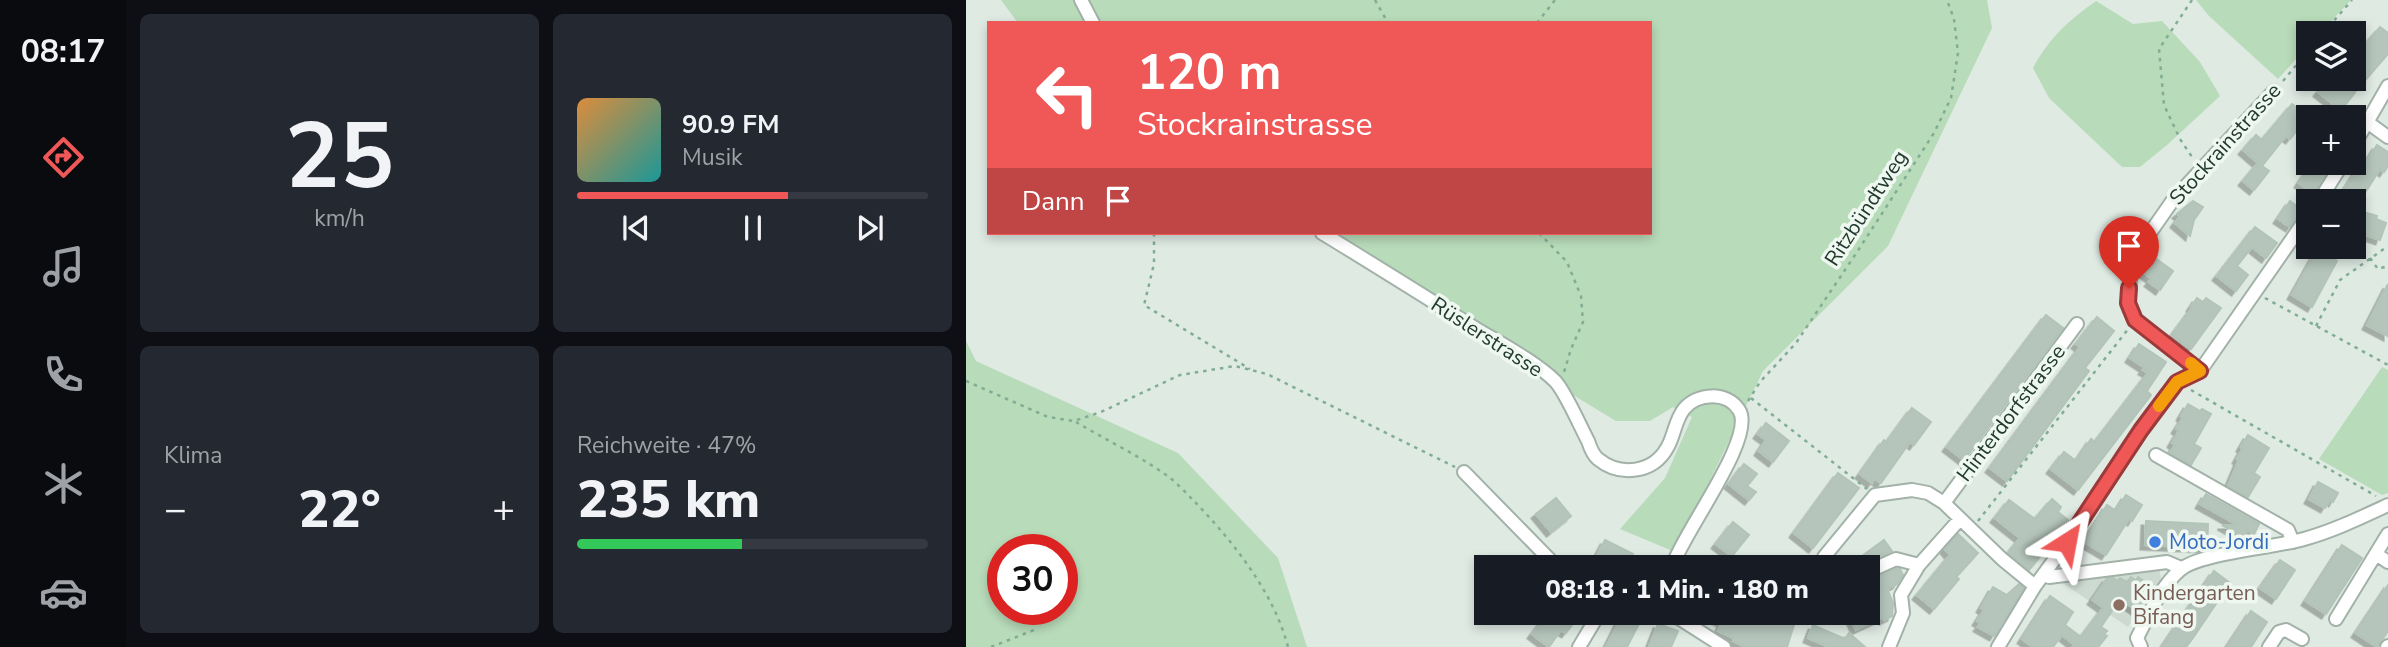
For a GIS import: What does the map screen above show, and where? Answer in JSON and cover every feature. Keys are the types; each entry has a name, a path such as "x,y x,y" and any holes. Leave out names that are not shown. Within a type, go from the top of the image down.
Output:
{"street":[{"path":"1081,0 1092,21"},
{"path":"2388,86 2367,122 2388,137"},
{"name":"Stockrainstrasse","path":"2135,320 2128,303 2131,269 2143,243 2172,200 2274,91"},
{"path":"1998,647 2035,586 2079,526 2141,430 2177,382 2200,371 2296,234"},
{"name":"Rüslerstrasse","path":"1325,235 1507,347 1556,382 1597,458 1618,469 1631,471 1658,460 1667,448 1683,410 1696,400 1717,396 1730,401 1740,410"},
{"path":"2135,320 2200,371"},
{"name":"Hinterdorfstrasse","path":"1944,503 2077,324"},
{"path":"1677,555 1739,443 1743,422 1740,410"},
{"path":"2156,455 2288,530 2293,542"},
{"path":"1464,472 1544,555"},
{"name":"Hinterdorfstrasse","path":"1875,495 1912,490 1928,493 1944,503 2035,586"},
{"path":"1826,555 1875,495"},
{"path":"2141,647 2137,638 2156,601 2181,568 2203,559 2293,542 2387,509"},
{"path":"1889,647 1903,613 1901,595 1919,565 1960,519"},
{"path":"2336,619 2388,534"},
{"path":"2376,554 2388,562"},
{"path":"1880,566 1896,559 1919,565"},
{"path":"2044,574 2049,577 2167,562 2181,568"},
{"path":"1579,647 1592,625"},
{"path":"1691,625 1724,647"},
{"path":"2269,647 2278,632 2286,629 2302,639"}],"path":[{"path":"1375,0 1387,21"},
{"path":"1539,21 1555,0"},
{"name":"Ritzbündtweg","path":"1740,410 1760,382 1796,343 1934,133 1951,99 1958,52 1954,19 1947,0"},
{"path":"2192,0 2159,49 2164,105 2180,139 2201,172"},
{"path":"2334,21 2352,0"},
{"name":"Stockrainstrasse","path":"2274,91 2296,65"},
{"path":"1154,235 1154,264 1144,305 1253,370"},
{"path":"1541,235 1567,262 1581,296 1583,322 1571,349 1560,388"},
{"path":"2316,326 2340,280 2388,246"},
{"path":"2370,258 2378,269 2388,266"},
{"path":"2256,293 2387,364 2388,359"},
{"path":"1971,530 2135,320"},
{"path":"1074,421 1101,412 1180,375 1235,366 1267,374 1464,472"},
{"path":"966,381 1048,416 1074,421 1170,477 1234,544 1261,587 1285,633 1288,647"},
{"path":"2177,382 2380,498 2387,509"},
{"path":"1750,398 1875,495"},
{"path":"991,647 1034,630"}],"shaded area":[{"name":"Kindergarten Bifang","path":"2159,567 2161,579 2128,627 2061,582 2109,571"}],"green space":[{"path":"1001,0 1987,0 1992,28 1888,246 1763,371 1675,552 1620,529 1665,478 1692,417 1673,407 1650,421 1616,421 1502,352 1324,235 1652,235 1652,21 1017,21"},
{"path":"2196,0 2351,0 2331,21 2296,21 2296,59 2278,79 2209,16"},
{"path":"2096,1 2133,24 2162,21 2200,62 2220,96 2140,167 2122,167 2049,98 2033,68 2060,30"},
{"path":"966,341 976,361 1178,453 1278,558 1307,647 966,647"},
{"path":"2382,367 2388,370 2388,493 2382,495 2319,459"}],"building":[{"path":"2380,27 2388,33 2388,54 2366,79 2366,43"},
{"path":"2350,91 2354,94 2345,105 2335,105 2318,92"},
{"path":"2292,104 2296,107 2296,131 2290,139 2286,136 2262,166 2269,171 2254,190 2243,181 2258,163 2243,150 2256,135 2262,140"},
{"path":"2377,145 2388,152 2388,166 2384,172 2380,169 2366,191 2366,189 2345,189 2354,175 2366,175 2366,162"},
{"path":"2304,175 2325,175 2316,189 2307,189 2299,183"},
{"path":"2193,201 2203,207 2194,220 2190,236 2175,223 2180,216 2177,214"},
{"path":"2290,201 2296,206 2296,218 2290,227 2278,219"},
{"path":"2367,213 2377,216 2376,219 2386,223 2380,240 2366,235"},
{"path":"2255,227 2277,243 2266,258 2252,247 2237,266 2248,275 2236,291 2217,276"},
{"path":"2155,258 2173,271 2160,290 2149,282 2152,279 2144,273"},
{"path":"2312,259 2337,261 2312,307 2292,295"},
{"path":"2388,284 2388,336 2367,325"},
{"path":"2197,298 2203,302 2206,298 2221,308 2191,349 2172,335"},
{"path":"2046,315 2063,328 1964,460 1947,447"},
{"path":"2097,317 2114,331 2085,368 2089,371 2007,481 1990,468 2080,347 2076,344"},
{"path":"2139,344 2166,362 2147,391 2151,395 2078,490 2051,469 2064,452 2076,461 2091,439 2095,442 2148,373 2130,358"},
{"path":"2188,404 2211,414 2194,444 2201,448 2191,465 2170,453 2179,431 2176,429"},
{"path":"1912,408 1931,422 1914,445 1910,442 1881,483 1874,479 1872,483 1860,474 1884,440 1887,442"},
{"path":"1766,423 1789,441 1773,462 1759,451 1766,440 1758,434"},
{"path":"2248,435 2269,448 2254,473 2260,477 2248,497 2228,486 2243,448 2241,447"},
{"path":"1744,464 1757,474 1747,486 1756,492 1749,500 1729,484"},
{"path":"1838,473 1859,488 1813,548 1794,533"},
{"path":"2318,482 2338,493 2333,502 2330,500 2325,508 2309,499"},
{"path":"2206,494 2259,524 2254,534 2247,530 2244,537 2222,525 2238,525 2200,504"},
{"path":"2126,495 2142,505 2132,521 2129,519 2106,555 2084,542 2107,505 2116,511"},
{"path":"1556,498 1571,516 1551,532 1536,514"},
{"path":"2052,499 2061,507 2058,512 2069,521 2029,570 2008,553 2020,538 1995,518 2009,500 2035,519"},
{"path":"2146,521 2208,524 2207,548 2145,545"},
{"path":"1733,522 1749,535 1733,555 1716,544"},
{"path":"1958,534 1978,553 1956,577 1959,579 1934,609 1917,595 1950,555 1945,549"},
{"path":"1605,540 1633,554 1632,555 1597,555"},
{"path":"1884,540 1892,551 1880,556 1863,555"},
{"path":"2342,545 2362,558 2326,614 2306,601"},
{"path":"2280,560 2295,570 2276,599 2260,588"},
{"path":"1897,568 1903,575 1897,584 1887,589 1893,603 1892,616 1884,620 1883,617 1880,618 1880,576"},
{"path":"2214,571 2230,583 2193,638 2186,647 2162,647"},
{"path":"2131,577 2136,581 2138,577 2152,587 2136,610 2120,599 2101,627 2107,631 2104,634 2107,636 2098,647 2073,647 2075,645 2062,635 2053,647 2033,647 2022,639 2050,596 2073,612 2065,625 2081,637 2103,608 2092,600 2107,578 2118,581 2120,578 2127,582"},
{"path":"2019,584 2024,588 1994,636 1978,627 1981,623 1977,621 1984,610 1981,608 1993,587 2007,595"},
{"path":"2388,585 2388,631 2377,647 2356,633"},
{"path":"2251,611 2267,622 2251,647 2227,647"},
{"path":"1539,625 1572,625 1566,633 1561,630 1549,647 1532,634"},
{"path":"1617,625 1638,625 1627,647 1606,647"},
{"path":"1658,625 1678,631 1671,647 1649,647"},
{"path":"1721,625 1794,625 1787,647 1746,647 1718,631"},
{"path":"1813,625 1845,639 1849,633 1865,647 1829,647 1808,638"},
{"path":"1854,625 1866,625 1856,630"}],"slow traffic":[{"path":"2159,406 2177,382 2200,371 2191,363"}],"place":[{"name":"Moto-Jordi","path":"2155,542"},
{"name":"Kindergarten Bifang","path":"2119,605"}],"route":[{"path":"2067,542 2141,430 2177,382 2200,371 2135,320 2128,303 2129,288"}]}
